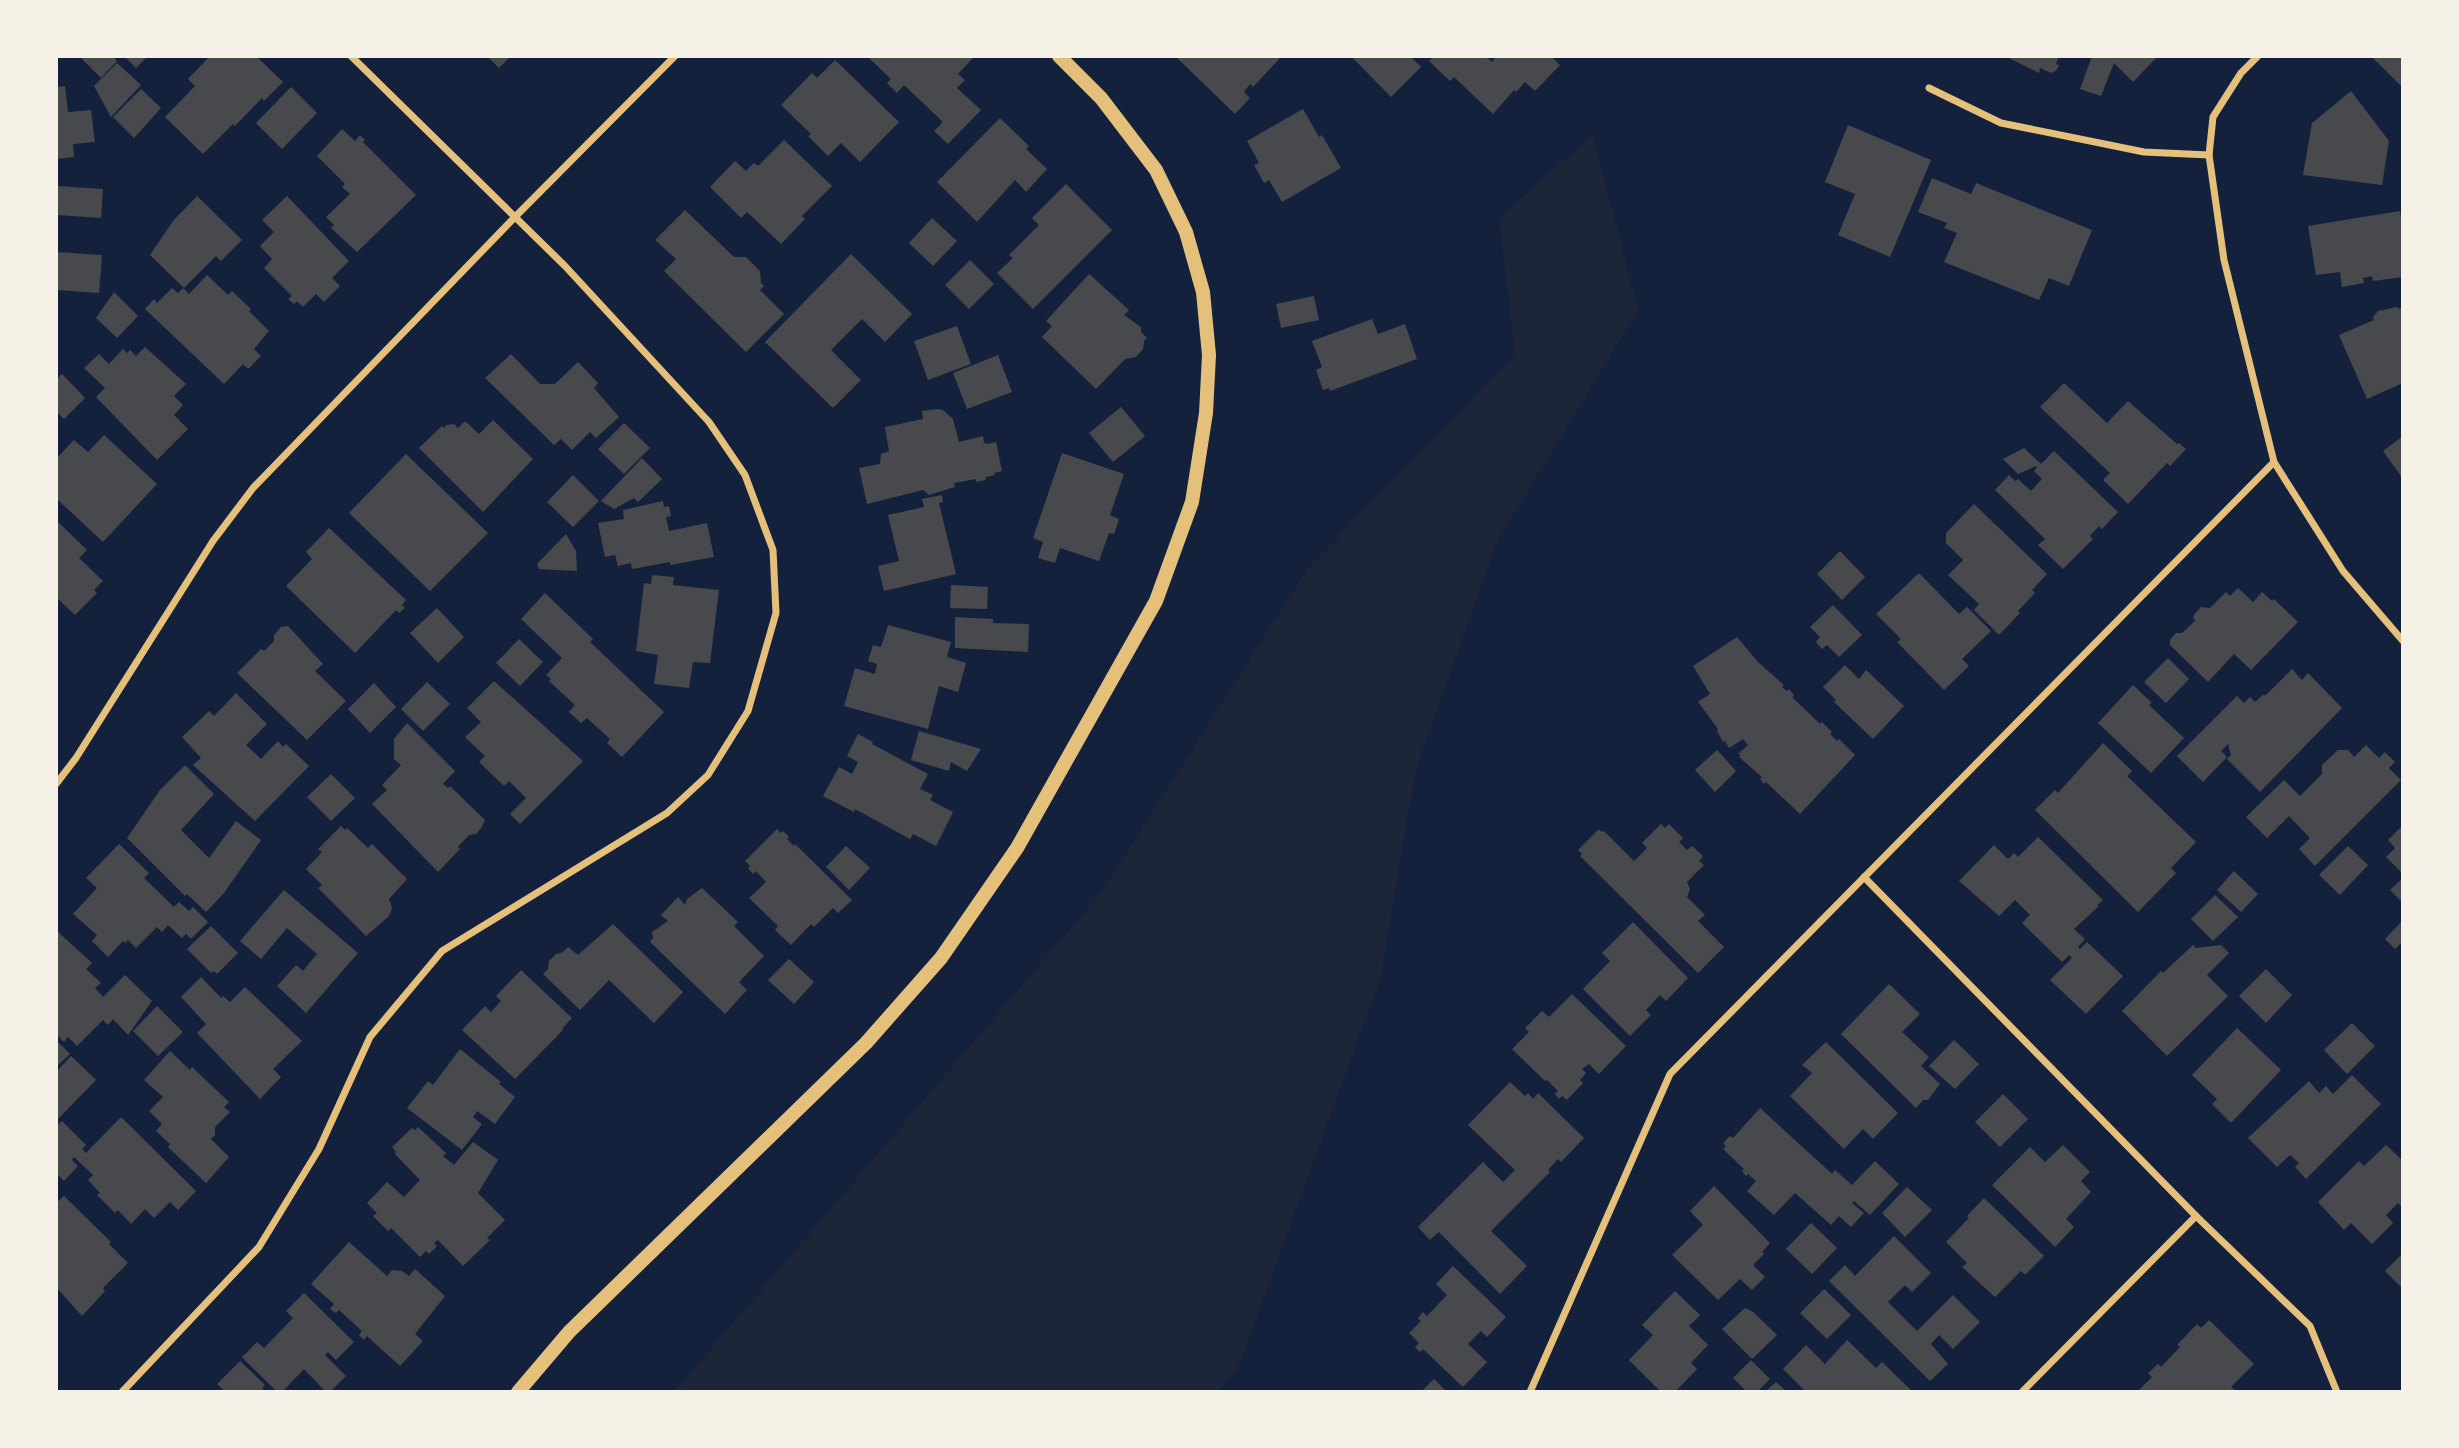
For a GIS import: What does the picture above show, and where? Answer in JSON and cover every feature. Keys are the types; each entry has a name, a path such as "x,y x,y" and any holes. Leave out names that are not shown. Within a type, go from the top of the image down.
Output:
{"main road":[{"path":"518,1392 569,1332 866,1044 941,958 1017,848 1156,601 1192,502 1206,413 1209,355 1203,292 1186,232 1156,170 1101,98 1059,56"}],"street":[{"path":"122,1392 259,1247 319,1149 370,1037 442,951 667,813 708,775 748,711 776,613 773,550 746,475 709,422 565,266 351,56"},
{"path":"56,784 76,758 213,541 253,488 675,56"},
{"path":"2258,56 2241,73 2213,117 2209,155 2224,261 2274,462 2343,571 2403,641"},
{"path":"1929,88 2001,123 2144,152 2209,155"},
{"path":"1530,1392 1670,1074 2274,462"},
{"path":"1864,877 2196,1216 2310,1326 2337,1392"},
{"path":"2022,1392 2196,1216"}],"shaded area":[{"path":"1593,134 1638,310 1497,542 1416,769 1381,977 1239,1366 1217,1392 674,1392 1101,893 1308,568 1515,355 1499,218"}],"building":[{"path":"85,56 113,56 117,61 101,78 82,59"},
{"path":"124,56 148,56 136,68"},
{"path":"210,56 256,56 283,82 264,101 262,98 235,126 233,124 203,154 165,117 195,86 188,79"},
{"path":"487,56 511,56 499,68"},
{"path":"867,56 975,56 958,74 965,80 957,88 981,110 948,144 934,131 943,122 904,85 897,93 887,83 891,79"},
{"path":"1175,56 1282,56 1253,87 1250,84 1244,92 1250,98 1235,114"},
{"path":"1351,56 1410,56 1421,67 1391,97"},
{"path":"1434,56 1485,56 1492,62 1497,56 1551,56 1560,65 1535,91 1525,82 1516,92 1514,90 1493,114 1454,77 1450,81 1429,61"},
{"path":"2005,56 2059,56 2056,64 2059,65 2056,71 2051,73 2040,68 2039,73"},
{"path":"2092,56 2158,56 2133,82 2114,63 2101,96 2080,89"},
{"path":"2403,56 2403,88 2372,57"},
{"path":"835,60 899,122 860,162 841,143 828,156 808,136 811,134 781,105 812,73 817,78"},
{"path":"117,63 141,85 111,117 94,86"},
{"path":"65,86 68,112 91,110 95,142 73,144 74,157 56,159 56,87"},
{"path":"291,87 317,113 282,149 256,123"},
{"path":"141,89 161,108 134,138 113,117"},
{"path":"2351,91 2389,141 2382,185 2303,175 2312,123"},
{"path":"1303,109 1341,168 1282,202 1269,180 1264,183 1254,165 1259,163 1247,141"},
{"path":"1000,118 1029,146 1026,149 1047,169 1026,192 1015,180 977,222 937,182"},
{"path":"1848,125 1931,160 1890,257 1838,235 1855,194 1825,182"},
{"path":"342,129 355,141 360,135 365,140 363,142 416,195 357,252 331,228 334,225 326,217 350,194 342,187 345,184 317,156"},
{"path":"784,140 832,186 802,216 805,219 781,244 747,212 741,218 710,187 735,161 746,171 754,163 758,166"},
{"path":"1932,178 1971,194 1976,183 2092,230 2069,286 2049,278 2039,300 1944,262 1957,233 1944,228 1947,223 1918,212"},
{"path":"1066,184 1112,230 1033,309 997,273 1013,258 1009,255 1039,225 1032,218"},
{"path":"56,186 103,189 101,218 56,215"},
{"path":"197,196 242,240 221,261 216,256 184,288 150,255 173,221"},
{"path":"287,196 349,261 332,278 340,286 324,302 316,294 303,307 297,301 294,304 288,299 292,296 264,268 272,259 260,246 274,232 262,220"},
{"path":"685,210 734,257 746,257 760,271 761,283 764,286 760,290 784,314 746,352 664,271 676,259 655,240"},
{"path":"2400,211 2403,277 2373,281 2372,276 2363,278 2364,283 2342,287 2340,272 2316,275 2308,226"},
{"path":"932,218 957,241 933,266 909,243"},
{"path":"57,252 102,255 99,293 56,290"},
{"path":"851,254 912,314 885,342 862,319 831,350 861,380 833,408 765,342"},
{"path":"970,260 994,284 969,309 945,285"},
{"path":"1089,274 1129,310 1124,315 1141,327 1141,332 1147,338 1136,357 1125,359 1096,389 1042,337 1052,326 1046,321"},
{"path":"207,275 228,295 232,291 269,331 254,349 261,356 248,369 243,364 224,384 145,309 154,299 157,303 172,288 178,293 183,288 189,294"},
{"path":"114,292 138,316 117,338 96,318"},
{"path":"1314,296 1319,320 1281,328 1276,304"},
{"path":"2403,307 2403,383 2367,399 2339,335 2374,320 2373,317 2378,311"},
{"path":"1372,319 1378,334 1405,324 1417,359 1330,391 1329,388 1323,390 1316,370 1322,367 1312,341"},
{"path":"957,326 971,364 928,380 914,341"},
{"path":"145,347 186,384 174,396 183,405 174,415 188,429 157,460 96,397 105,388 84,368 99,354 109,364 123,349 127,353 130,350 136,356"},
{"path":"511,354 540,384 555,384 578,362 598,383 594,388 619,417 596,438 590,432 572,450 561,439 554,445 485,378"},
{"path":"998,355 1012,392 967,409 953,373"},
{"path":"62,374 85,398 64,419 56,411 56,380"},
{"path":"2064,383 2107,423 2128,401 2186,449 2170,466 2167,463 2128,504 2103,480 2110,473 2040,407"},
{"path":"1121,407 1145,436 1113,462 1089,433"},
{"path":"938,409 953,419 959,442 983,436 984,443 996,442 1002,471 985,477 986,480 954,483 955,487 929,495 923,490 867,504 859,468 880,464 881,454 889,451 885,427 923,419 922,411"},
{"path":"493,420 533,459 483,512 419,448 442,426 444,428 454,424 458,428 465,421 479,434"},
{"path":"624,423 650,448 624,474 598,449"},
{"path":"104,435 157,484 103,542 56,498 56,459 74,440 88,452"},
{"path":"2403,436 2403,479 2383,451"},
{"path":"2024,448 2041,464 2054,451 2118,512 2102,529 2099,526 2090,536 2093,539 2063,569 2038,545 2045,539 1995,490 2009,475 2031,491 2042,479 2034,471 2036,466 2018,474 2003,459"},
{"path":"1062,453 1124,474 1110,515 1119,519 1114,534 1109,533 1099,561 1060,548 1055,563 1038,558 1043,542 1033,538"},
{"path":"406,454 488,533 430,591 349,513"},
{"path":"642,458 662,479 638,502 634,498 614,509 601,501"},
{"path":"573,475 599,501 573,527 547,502"},
{"path":"942,495 943,502 939,503 956,574 884,591 878,566 899,561 888,515 924,507 922,499"},
{"path":"663,501 664,507 669,506 671,516 666,517 669,531 707,523 714,557 632,569 631,563 618,566 615,555 605,557 598,523 624,519 623,510"},
{"path":"1974,504 2047,574 2032,590 2035,593 2018,611 2020,613 1999,635 1974,610 1979,604 1948,575 1963,560 1946,543 1946,533"},
{"path":"56,520 87,550 79,558 103,581 94,590 97,593 75,615 56,597"},
{"path":"329,528 406,600 402,605 405,608 399,613 396,610 355,653 286,586 312,559 306,552"},
{"path":"566,534 576,551 577,571 539,569 537,564"},
{"path":"1840,551 1865,577 1842,600 1817,574"},
{"path":"1919,573 1959,614 1967,607 1991,631 1962,659 1969,666 1944,690 1897,642 1901,639 1876,614"},
{"path":"652,575 674,577 673,585 719,590 710,663 693,662 689,688 654,684 658,655 636,651 644,583 651,584"},
{"path":"951,585 988,587 987,609 950,608"},
{"path":"2238,588 2253,602 2262,592 2272,601 2274,599 2298,622 2251,670 2234,654 2208,682 2170,645 2170,640 2195,621 2193,616 2201,607 2210,608 2226,592 2230,596"},
{"path":"545,593 593,639 590,642 664,712 622,757 607,743 610,739 587,718 581,723 569,712 575,705 546,675 562,658 521,619"},
{"path":"1833,605 1862,635 1839,657 1827,645 1822,649 1816,642 1820,637 1810,627"},
{"path":"437,608 464,637 438,663 410,633"},
{"path":"955,617 993,619 993,623 1029,624 1028,652 955,648"},
{"path":"888,625 951,642 947,657 966,663 958,692 939,686 928,729 844,706 855,668 875,674 877,664 868,661 873,645 881,647"},
{"path":"288,626 323,664 315,671 346,701 307,740 237,673 261,649 264,651 274,641 274,635 281,627"},
{"path":"1737,637 1758,662 1784,685 1782,687 1787,691 1789,689 1794,695 1792,697 1855,755 1800,814 1766,782 1764,784 1760,779 1762,777 1739,757 1741,755 1738,754 1748,745 1743,739 1729,748 1725,741 1723,742 1718,729 1698,702 1710,694 1693,666"},
{"path":"519,639 543,662 520,686 496,663"},
{"path":"2168,658 2189,679 2166,703 2144,682"},
{"path":"1845,665 1859,679 1866,670 1904,706 1873,739 1834,702 1836,700 1823,687"},
{"path":"2292,669 2302,680 2308,673 2342,708 2260,792 2227,759 2231,755 2228,744 2221,751 2227,757 2203,782 2177,756 2237,696 2244,703 2250,697 2255,702 2264,694 2265,696"},
{"path":"494,681 583,761 520,824 510,814 526,798 509,781 504,786 479,762 485,756 465,737 481,722 467,708"},
{"path":"427,682 450,704 423,731 401,709"},
{"path":"374,683 396,707 370,733 348,709"},
{"path":"2133,685 2152,703 2149,705 2184,738 2151,773 2098,723"},
{"path":"236,693 267,724 246,745 261,759 278,741 283,747 286,744 309,766 255,821 193,765 201,758 182,737 209,711 214,716"},
{"path":"407,723 455,771 443,784 448,788 450,786 485,820 476,834 469,835 438,872 372,804 387,790 382,785 401,765 394,759 394,739"},
{"path":"919,731 981,749 967,771 951,762 949,771 911,760"},
{"path":"858,734 928,774 920,789 933,795 930,800 953,812 936,846 913,834 910,839 855,809 854,812 823,796 839,767 852,774 858,762 847,756"},
{"path":"2103,743 2132,771 2127,776 2196,842 2171,868 2176,873 2138,912 2035,810 2055,790 2058,793"},
{"path":"2366,745 2379,758 2385,752 2395,762 2389,768 2401,780 2315,866 2299,849 2310,838 2289,816 2267,838 2246,817 2284,780 2300,796 2322,774 2322,765 2338,750 2348,750 2354,757"},
{"path":"1717,750 1736,771 1715,792 1695,770"},
{"path":"185,765 214,794 181,830 209,858 236,821 261,840 224,893 206,912 187,894 185,896 127,838 160,790"},
{"path":"331,774 355,798 331,821 307,797"},
{"path":"1661,824 1665,828 1669,824 1683,838 1679,842 1687,850 1692,846 1703,856 1699,861 1704,865 1687,882 1690,889 1687,897 1705,915 1698,921 1724,947 1698,973 1580,856 1582,854 1578,850 1599,829 1634,861 1647,848 1642,843"},
{"path":"2403,825 2403,874 2386,857 2395,848 2388,840"},
{"path":"341,826 345,830 347,828 368,848 372,844 407,879 389,899 392,908 389,916 366,936 318,888 322,885 306,869 322,852 318,849"},
{"path":"777,829 781,833 783,831 794,846 795,844 852,900 838,913 833,908 814,927 811,924 791,945 775,930 778,926 749,898 766,882 756,871 753,874 745,861"},
{"path":"2038,837 2103,900 2074,929 2085,939 2078,947 2080,949 2087,942 2123,976 2086,1014 2050,980 2072,958 2069,955 2062,962 2022,923 2030,915 2015,900 1999,916 1959,881 1994,845 2008,859 2014,853 2018,857"},
{"path":"119,844 149,873 144,878 174,907 179,902 189,911 193,907 208,922 191,939 186,934 182,938 168,925 162,932 157,927 136,948 128,940 125,943 123,941 108,957 92,941 97,935 73,914 97,888 86,878"},
{"path":"846,846 870,868 849,890 826,867"},
{"path":"2348,846 2368,865 2340,895 2319,875"},
{"path":"2234,871 2258,894 2241,912 2217,890"},
{"path":"2403,878 2403,903 2390,890"},
{"path":"702,888 738,922 734,926 764,956 739,982 747,990 725,1014 650,942 653,938 652,932 668,921 661,915 678,897 685,905 687,899"},
{"path":"284,890 358,953 306,1013 277,986 296,965 303,971 317,954 287,928 261,959 240,941"},
{"path":"2215,895 2238,917 2213,941 2191,919"},
{"path":"2403,920 2403,947 2400,944 2395,949 2385,939"},
{"path":"1633,922 1688,978 1666,1001 1660,995 1646,1010 1651,1015 1630,1036 1583,989 1610,961 1602,953"},
{"path":"613,924 683,992 654,1023 609,980 580,1010 543,974 556,954 568,947 578,955"},
{"path":"211,926 238,953 217,974 214,971 211,973 187,949"},
{"path":"56,930 92,963 86,969 101,983 95,988 103,997 125,975 152,1001 128,1035 113,1019 108,1025 103,1020 77,1046 68,1037 64,1042 56,1034"},
{"path":"2193,945 2196,948 2221,945 2229,953 2207,975 2228,996 2167,1056 2122,1011 2161,971 2163,973"},
{"path":"789,959 814,982 794,1004 768,980"},
{"path":"2266,969 2292,995 2266,1023 2239,996"},
{"path":"521,970 572,1018 515,1079 462,1030 485,1006 491,1012 501,1001 496,996"},
{"path":"201,977 221,998 223,996 230,1002 245,987 302,1041 273,1069 281,1077 260,1099 197,1033 206,1024 181,997"},
{"path":"1889,984 1920,1014 1902,1032 1929,1057 1921,1066 1940,1084 1928,1100 1923,1100 1916,1108 1841,1034"},
{"path":"1572,994 1626,1046 1599,1074 1589,1064 1582,1069 1586,1073 1580,1080 1583,1083 1567,1100 1562,1096 1559,1099 1555,1094 1558,1091 1512,1049 1529,1032 1525,1028 1542,1011 1549,1017"},
{"path":"157,1006 183,1032 158,1056 133,1031"},
{"path":"2352,1023 2375,1046 2347,1074 2324,1050"},
{"path":"2237,1028 2281,1070 2231,1123 2212,1104 2217,1099 2192,1075"},
{"path":"56,1040 70,1054 56,1067"},
{"path":"1954,1040 1979,1064 1955,1089 1929,1066"},
{"path":"1826,1042 1898,1113 1873,1139 1863,1129 1844,1149 1790,1096 1812,1073 1802,1065"},
{"path":"460,1049 515,1097 495,1124 477,1111 473,1117 482,1124 462,1150 407,1108 428,1081 433,1085"},
{"path":"170,1051 190,1070 192,1067 229,1102 224,1107 230,1112 215,1127 215,1135 211,1139 229,1157 206,1183 168,1147 170,1144 156,1131 162,1124 149,1111 163,1097 144,1080"},
{"path":"71,1056 96,1080 56,1121 56,1072"},
{"path":"2352,1075 2381,1104 2306,1179 2295,1167 2299,1163 2290,1155 2277,1167 2248,1138 2309,1081 2319,1093 2326,1086 2333,1094"},
{"path":"1510,1082 1525,1096 1528,1093 1533,1099 1538,1093 1584,1138 1561,1162 1558,1159 1548,1170 1550,1172 1491,1231 1527,1266 1500,1294 1439,1232 1430,1240 1418,1227 1483,1162 1503,1182 1515,1170 1468,1125"},
{"path":"2003,1094 2028,1119 2000,1147 1975,1122"},
{"path":"1760,1108 1832,1174 1835,1170 1852,1185 1875,1161 1899,1184 1870,1215 1854,1201 1852,1203 1864,1213 1851,1227 1839,1216 1831,1225 1795,1193 1774,1215 1747,1191 1756,1181 1748,1174 1746,1176 1742,1171 1744,1169 1723,1149 1726,1146 1723,1143 1730,1136 1733,1138"},
{"path":"121,1117 196,1191 178,1210 170,1202 154,1218 145,1209 131,1224 118,1210 115,1213 97,1195 100,1193 88,1180 93,1175 74,1157 72,1160 78,1166 64,1181 56,1173 56,1126 62,1121 86,1145 82,1149 86,1153"},
{"path":"418,1127 446,1153 443,1156 454,1165 473,1142 498,1160 478,1193 505,1220 487,1238 490,1240 463,1266 438,1240 434,1243 437,1246 429,1254 426,1251 420,1257 391,1228 388,1231 373,1216 377,1213 367,1203 387,1182 404,1197 420,1180 395,1154 392,1147 412,1128 415,1130"},
{"path":"2063,1145 2090,1172 2081,1181 2091,1192 2066,1219 2074,1227 2055,1247 1992,1185 2030,1147 2045,1162"},
{"path":"2386,1145 2403,1161 2403,1208 2398,1203 2386,1215 2393,1223 2372,1244 2351,1223 2344,1230 2318,1202 2359,1161 2364,1166"},
{"path":"1714,1186 1770,1243 1753,1265 1765,1277 1752,1290 1740,1279 1718,1300 1672,1255 1703,1225 1690,1211"},
{"path":"1907,1187 1932,1210 1905,1237 1882,1213"},
{"path":"64,1196 111,1242 109,1244 128,1263 103,1288 105,1291 82,1316 56,1287 56,1203"},
{"path":"1984,1198 2044,1256 2025,1275 2021,1271 1995,1297 1962,1267 1967,1263 1946,1242"},
{"path":"1811,1223 1837,1248 1812,1274 1786,1249"},
{"path":"1894,1236 1931,1273 1912,1292 1905,1285 1888,1302 1917,1331 1953,1295 1980,1322 1953,1349 1939,1335 1931,1344 1948,1364 1930,1381 1829,1281 1845,1265 1855,1276"},
{"path":"349,1242 387,1276 392,1270 402,1271 409,1276 415,1269 445,1296 415,1334 423,1341 400,1366 367,1336 364,1340 359,1335 362,1331 339,1310 336,1313 330,1309 334,1304 311,1284"},
{"path":"2403,1253 2403,1289 2385,1271"},
{"path":"1453,1266 1506,1317 1487,1337 1481,1331 1468,1344 1487,1362 1463,1387 1423,1349 1420,1352 1415,1347 1419,1343 1409,1333 1421,1321 1418,1318 1423,1312 1427,1316 1447,1295 1436,1284"},
{"path":"1824,1289 1851,1315 1827,1339 1800,1313"},
{"path":"1675,1291 1700,1315 1689,1326 1708,1345 1691,1363 1697,1369 1675,1392 1661,1392 1629,1360 1653,1335 1642,1325"},
{"path":"304,1293 354,1342 336,1360 328,1352 325,1355 346,1376 330,1392 326,1392 304,1369 282,1392 277,1392 242,1357 257,1342 264,1348 293,1318 286,1311"},
{"path":"1745,1308 1753,1312 1777,1335 1752,1359 1722,1329"},
{"path":"2209,1320 2254,1364 2231,1387 2235,1390 2233,1392 2137,1392 2152,1377 2148,1373 2158,1364 2161,1367 2197,1324 2201,1328"},
{"path":"1847,1340 1876,1368 1882,1362 1913,1392 1806,1392 1783,1369 1806,1345 1825,1364"},
{"path":"1751,1360 1770,1379 1757,1392 1747,1392 1733,1378"},
{"path":"240,1361 265,1385 262,1388 266,1392 226,1392 217,1384"},
{"path":"1434,1379 1447,1392 1421,1392"},
{"path":"1776,1382 1787,1392 1765,1392"}]}
